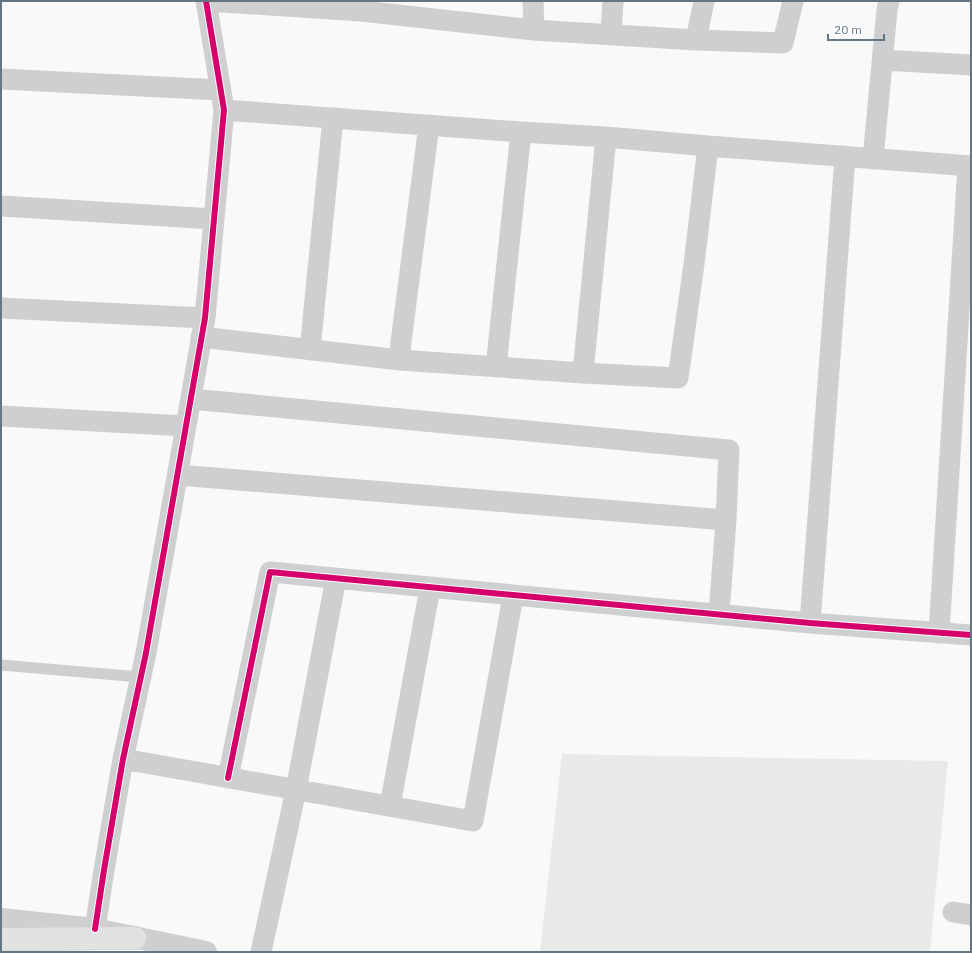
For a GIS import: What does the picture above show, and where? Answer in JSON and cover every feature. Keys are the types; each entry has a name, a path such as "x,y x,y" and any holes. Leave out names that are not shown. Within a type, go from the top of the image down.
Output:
{"highway":[{"path":"1,939 135,938"}],"street":[{"path":"95,930 123,759 178,476 203,328 214,219 222,100 207,1 361,11 534,30 696,40 783,43 793,1"},
{"path":"533,1 534,30"},
{"path":"611,34 613,1"},
{"path":"696,40 704,1"},
{"path":"873,159 889,1"},
{"path":"883,60 971,65"},
{"path":"1,79 222,100 333,118 606,137 969,166 939,633"},
{"path":"310,350 333,118"},
{"path":"400,360 428,125"},
{"path":"496,367 521,132"},
{"path":"583,373 606,137"},
{"path":"1,308 203,328 310,350 400,360 678,378 694,264 708,146"},
{"path":"810,623 845,156"},
{"path":"1,206 214,219"},
{"path":"191,399 729,450 726,520 719,614"},
{"path":"1,416 186,426"},
{"path":"178,476 726,520"},
{"path":"228,778 270,572 810,623 971,635"},
{"path":"261,952 296,790 336,578"},
{"path":"390,806 430,588"},
{"path":"123,759 473,821 513,596"},
{"path":"1,919 95,930 206,952"}],"lane":[{"path":"1,665 140,677"}],"shaded area":[{"path":"562,754 948,761 930,952 540,952"}],"cycle path":[{"path":"95,929 123,759 146,653 205,318 224,110 206,1"},
{"path":"228,778 270,572 810,623 971,635"}]}
